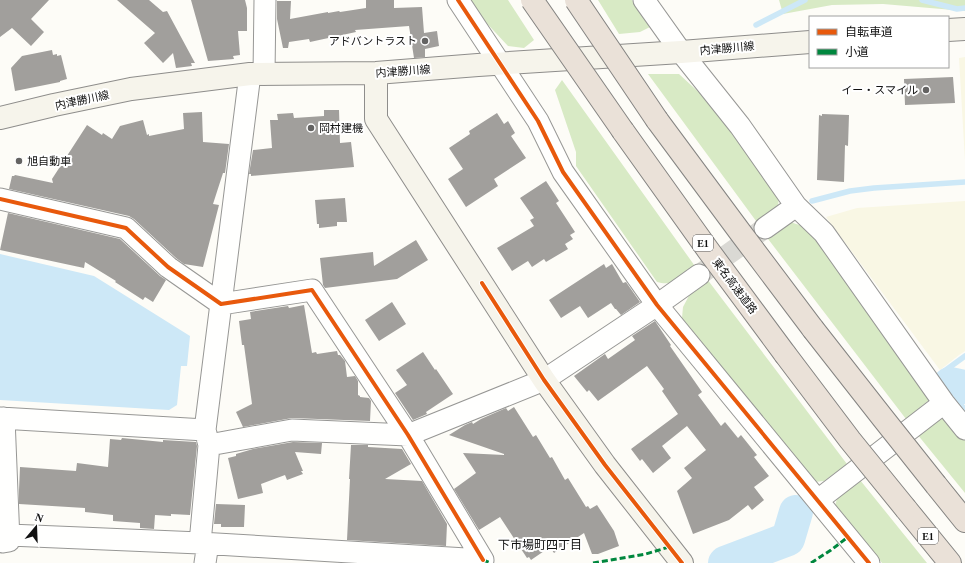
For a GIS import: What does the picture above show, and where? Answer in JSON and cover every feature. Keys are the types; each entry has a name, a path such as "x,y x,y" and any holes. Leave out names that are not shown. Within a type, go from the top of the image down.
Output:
{"highway":[{"name":"東名高速道路","path":"532,0 708,250 785,354 850,440 950,563"},
{"path":"576,0 657,120 740,232 882,417 965,521"}],"main road":[{"path":"949,30 965,29"},
{"name":"内津勝川線","path":"0,118 131,89 257,74 376,73 809,42"},
{"path":"376,73 376,119 544,380 605,465 678,558"}],"street":[{"path":"204,550 207,438 221,304 257,74 265,0"},
{"path":"458,0 538,121 563,172 657,305 869,563"},
{"path":"644,0 681,52 740,126 796,206 824,233 944,403 965,429"},
{"path":"0,199 126,228 168,267 221,304 312,290 408,435 483,560 204,550 4,538 2,418 207,438 292,430 408,435 544,380 657,305 700,274"},
{"path":"765,228 796,206"},
{"path":"818,500 944,403"}],"shaded area":[{"path":"965,57 965,161 959,58"},
{"path":"965,201 965,351 940,370 826,217 857,208"}],"green space":[{"path":"465,0 508,0 534,40 524,48 508,46"},
{"path":"598,0 632,0 650,27 640,32 619,34"},
{"path":"779,0 965,0 965,11 883,4 832,5 783,14"},
{"path":"648,74 679,74 731,122 780,189 778,206 759,225"},
{"path":"562,80 697,269 683,278 673,282 657,282 576,166 576,152 555,90"},
{"path":"790,222 809,228 930,394 928,401 906,419 765,235"},
{"path":"707,279 847,464 824,481 814,482 682,318 683,307 692,290"},
{"path":"941,414 965,435 965,493 917,434"},
{"path":"860,480 927,563 882,563 835,506 838,495"}],"water":[{"path":"0,254 94,276 190,336 187,366 181,366 177,405 169,410 0,400"}],"building":[{"path":"0,0 49,0 31,19 44,32 31,46 12,28 0,37"},
{"path":"117,0 149,0 163,12 167,11 195,63 191,63 192,66 176,68 173,53 163,63 144,43 155,33"},
{"path":"191,0 245,0 247,8 247,31 238,31 240,55 233,56 234,59 208,61"},
{"path":"366,0 394,0 394,8 422,7 424,33 437,31 439,46 425,49 425,57 414,58 409,26 355,30 356,32 310,42 309,39 289,42 288,48 283,48 277,19 277,1 291,1 290,19 328,12 340,12 366,8"},
{"path":"52,50 53,55 61,55 67,79 60,82 15,91 11,68 22,56"},
{"path":"953,77 955,103 905,105 904,79"},
{"path":"324,110 339,110 340,143 351,142 354,167 251,176 251,174 249,174 253,150 272,148 270,120 278,120 277,114 293,113 294,118 324,116"},
{"path":"202,112 203,142 229,144 225,173 223,173 213,204 219,205 203,267 184,264 129,216 9,189 12,176 15,175 53,183 52,179 87,125 102,135 103,133 112,139 120,126 143,120 147,135 149,134 149,136 184,129 183,113"},
{"path":"497,113 504,124 508,121 515,133 511,136 526,158 494,179 498,186 466,207 448,179 463,169 449,148 470,134 469,131"},
{"path":"822,114 849,115 848,146 845,145 844,182 817,180 819,115 822,116"},
{"path":"546,181 559,201 556,203 575,232 570,235 573,239 565,244 568,249 546,262 544,259 532,267 528,261 512,271 497,248 534,226 530,220 534,218 520,198"},
{"path":"345,198 347,222 337,222 337,226 319,228 319,224 317,224 315,200"},
{"path":"8,213 120,239 166,280 153,302 145,297 143,300 85,262 84,268 0,250"},
{"path":"416,240 428,260 397,279 325,288 323,285 320,258 373,252 374,266"},
{"path":"604,264 606,268 612,264 623,283 626,282 640,302 621,315 611,303 588,318 580,306 561,318 549,300"},
{"path":"392,302 406,324 379,341 365,320"},
{"path":"304,305 312,353 316,352 317,354 337,351 338,355 340,355 345,361 347,377 355,376 358,381 358,395 360,397 369,398 371,401 370,421 292,418 243,427 236,412 252,404 244,345 242,345 239,321 251,319 250,312"},
{"path":"655,321 671,345 670,346 702,392 698,395 721,426 725,422 738,438 741,435 757,455 754,457 769,476 754,487 764,500 752,510 748,505 729,520 693,534 677,491 692,478 684,468 706,450 687,426 662,446 671,458 653,473 642,459 640,461 631,449 678,414 662,391 664,389 647,366 598,401 589,390 587,392 574,376 605,354 608,359 635,340 632,336"},
{"path":"423,352 453,394 426,412 427,414 413,420 395,393 407,385 396,370"},
{"path":"514,407 533,437 536,435 550,458 552,457 565,480 568,478 586,507 588,506 590,509 597,505 614,531 619,546 598,554 592,554 584,533 554,553 550,547 531,560 529,557 527,558 500,517 479,530 454,489 476,473 463,453 504,454 449,435 465,425 472,422 473,424 506,408 508,411"},
{"path":"122,438 163,442 163,440 196,442 197,446 190,515 155,515 154,529 140,528 140,523 113,521 113,515 85,512 85,508 19,504 20,467 76,471 77,463 108,467 110,439 121,440"},
{"path":"293,442 322,443 321,454 295,452 303,474 287,480 285,475 261,484 263,493 238,499 228,458 253,449"},
{"path":"351,445 368,445 368,447 402,449 411,464 385,479 422,481 447,524 446,546 347,540"},
{"path":"216,504 245,505 244,527 221,527 221,524 214,524"}],"waterway":[{"path":"756,25 805,0"},
{"path":"922,0 957,9 965,8"},
{"path":"812,201 850,191 874,188 965,182"},
{"path":"965,356 939,375 965,410"},
{"path":"950,384 965,387"},
{"path":"725,563 788,539 796,512"}],"tunnel":[{"path":"699,275 765,228"}],"marked path":[{"path":"811,563 848,537"},
{"path":"593,563 646,554 669,547"},
{"path":"483,560 491,563"}],"cycle path":[{"path":"458,0 538,121 563,172 657,305 869,563"},
{"path":"0,199 126,228 168,267 221,304 312,290 408,435 483,560"},
{"path":"482,283 544,380 605,465 682,563"}],"place":[{"name":"アドバントラスト","path":"425,41"},
{"name":"イー・スマイル","path":"926,90"},
{"name":"岡村建機","path":"311,128"},
{"name":"旭自動車","path":"19,161"}],"district":[{"name":"下市場町四丁目","path":"540,545"}]}
